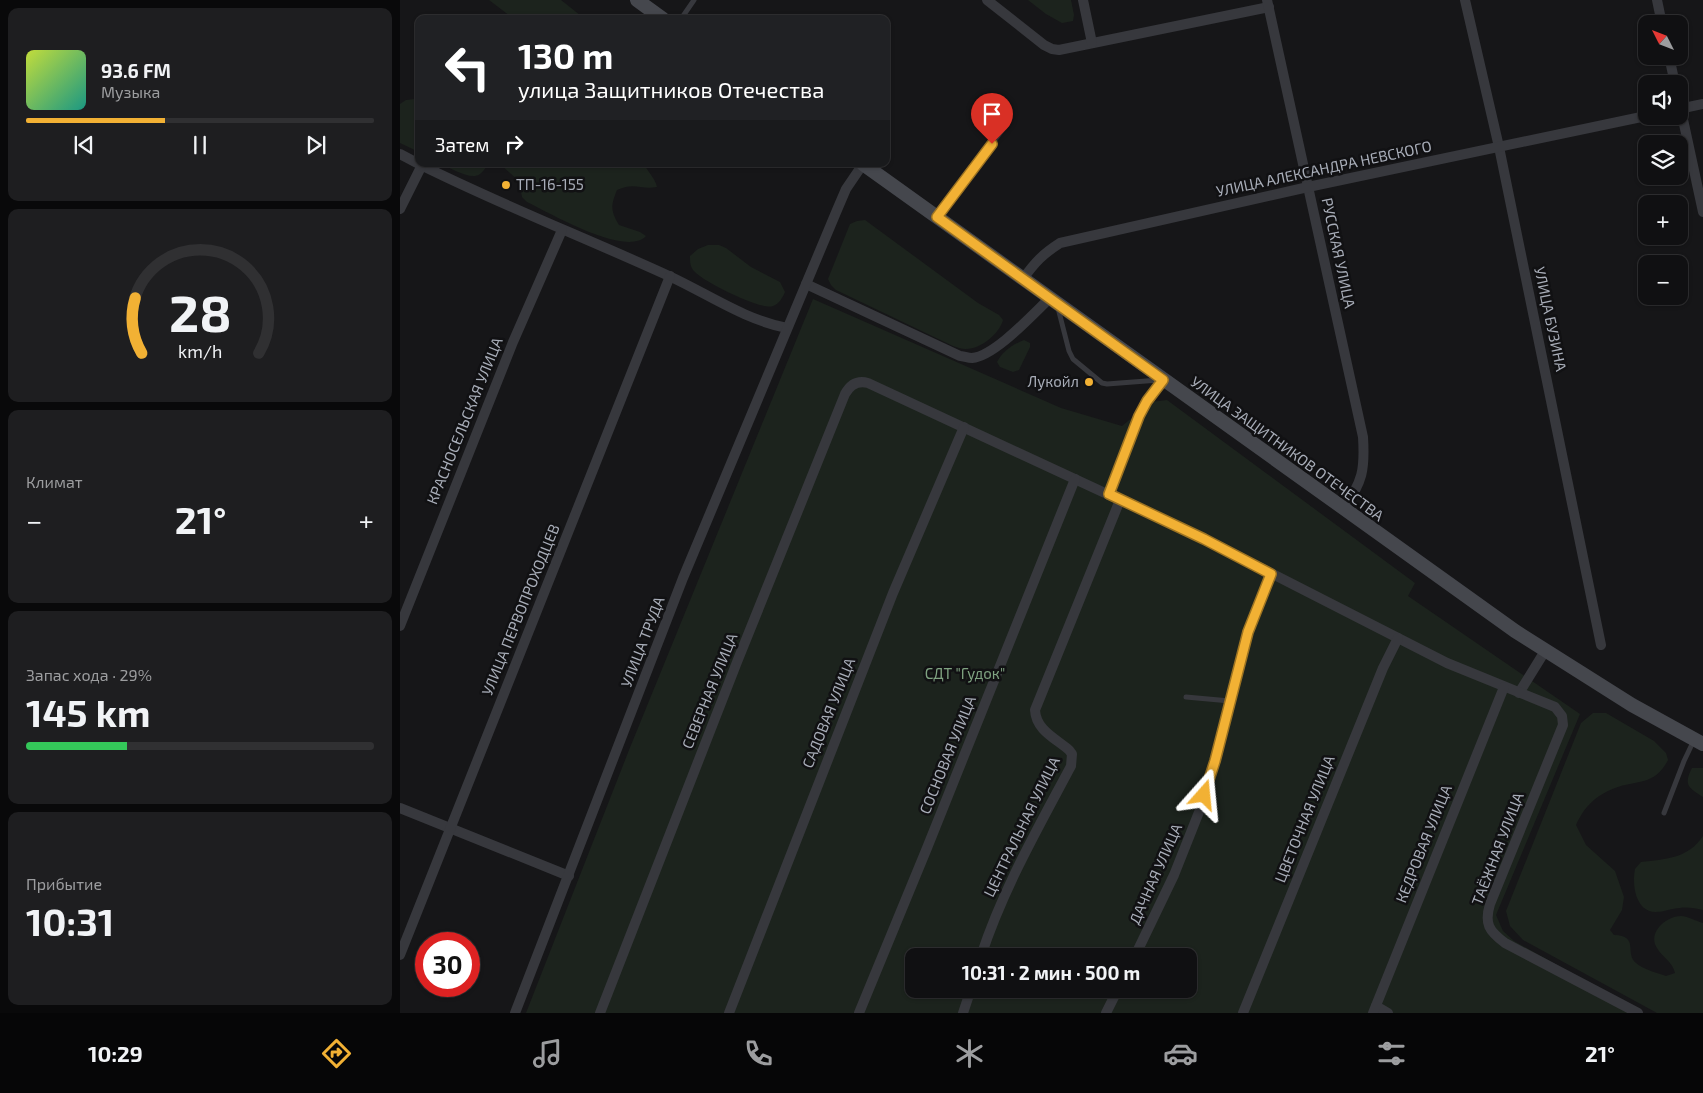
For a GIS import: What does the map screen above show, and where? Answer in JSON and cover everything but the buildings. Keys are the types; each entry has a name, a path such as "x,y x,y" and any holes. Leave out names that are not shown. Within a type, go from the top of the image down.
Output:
{"main road":[{"path":"637,0 658,15"},
{"name":"УЛИЦА ЗАЩИТНИКОВ ОТЕЧЕСТВА","path":"867,167 1343,509 1545,651 1632,705 1699,742"}],"street":[{"path":"987,0 1052,49 1059,50 1268,3"},
{"path":"1083,0 1092,43"},
{"name":"УЛИЦА БУЗИНА","path":"1465,0 1499,147 1601,645"},
{"path":"1657,0 1660,15"},
{"name":"РУССКАЯ УЛИЦА","path":"1268,3 1363,436 1364,465 1360,484 1343,509"},
{"path":"1688,105 1703,104"},
{"name":"УЛИЦА АЛЕКСАНДРА НЕВСКОГО","path":"1023,279 1045,252 1060,243 1308,187 1638,118"},
{"path":"1683,125 1703,212"},
{"path":"400,154 415,162"},
{"path":"400,209 419,167"},
{"path":"426,167 562,230 670,276 747,315 774,326 787,328"},
{"name":"УЛИЦА ТРУДА","path":"516,1013 683,578 846,189 861,167"},
{"name":"КРАСНОСЕЛЬСКАЯ УЛИЦА","path":"400,626 513,342 562,230"},
{"name":"УЛИЦА ПЕРВОПРОХОДЦЕВ","path":"400,955 670,276"},
{"path":"806,284 960,356 972,358 986,353 1002,342 1053,300"},
{"path":"1109,494 1139,416 1147,401 1163,380"},
{"name":"СЕВЕРНАЯ УЛИЦА","path":"600,1013 733,671 845,394 854,384 862,381 868,382 964,427"},
{"path":"964,427 1204,539 1447,663 1519,693 1545,651"},
{"name":"САДОВАЯ УЛИЦА","path":"729,1013 893,594 964,427"},
{"name":"СОСНОВАЯ УЛИЦА","path":"859,1013 1075,479"},
{"name":"ЦЕНТРАЛЬНАЯ УЛИЦА","path":"984,948 1005,894 1071,766 1072,754 1041,727 1035,710 1120,500"},
{"name":"ДАЧНАЯ УЛИЦА","path":"1139,948 1174,875 1199,812 1215,761 1248,632 1271,574"},
{"name":"ЦВЕТОЧНАЯ УЛИЦА","path":"1242,1013 1379,677 1398,638"},
{"name":"КЕДРОВАЯ УЛИЦА","path":"1374,1009 1504,687"},
{"name":"ТАЁЖНАЯ УЛИЦА","path":"1519,693 1555,707 1562,716 1563,726 1490,904 1487,915 1488,926 1495,936 1505,943 1638,1013"},
{"path":"400,808 569,876"},
{"path":"963,1013 968,998"},
{"path":"1106,1013 1114,998"},
{"path":"1374,1009 1388,1013"}],"lane":[{"path":"684,15 694,0"},
{"path":"937,217 1003,129"},
{"path":"1053,300 1068,351 1073,359 1102,383 1163,380"},
{"path":"1186,697 1231,701"},
{"path":"1664,813 1684,761 1699,742"}],"green space":[{"path":"489,0 561,0 580,15 509,15"},
{"path":"1028,0 1071,0 1074,15 1073,21 1062,23 1046,14"},
{"path":"415,99 415,150 400,143 400,104 406,100"},
{"path":"448,167 486,167 476,176 461,173"},
{"path":"503,167 646,167 657,187 633,186 617,190 612,208 619,225 646,236 636,241 622,241 605,238 587,231 527,202 522,197 519,181"},
{"path":"865,220 978,303 999,315 1003,320 998,330 983,344 966,349 959,348 836,290 828,279 850,224"},
{"path":"708,245 719,245 726,248 751,267 780,282 785,292 777,304 767,306 745,300 698,275 691,267 690,256 698,249"},
{"name":"СДТ \"Гудок\"","path":"813,299 1061,408 1122,426 1151,402 1167,400 1415,583 1408,596 1580,714 1496,915 1503,931 1514,941 1643,1013 526,1013 629,750"},
{"path":"1024,340 1030,343 1030,347 1019,370 1013,372 1000,367 997,362 1002,355 1012,346"},
{"path":"1593,713 1606,713 1654,741 1666,753 1668,760 1663,768 1651,778 1615,788 1596,798 1583,812 1576,825 1586,845 1615,871 1624,897 1622,910 1610,930 1614,935 1627,938 1631,955 1636,963 1646,969 1666,976 1675,973 1672,966 1657,948 1654,937 1656,931 1664,922 1675,917 1681,916 1703,923 1703,1013 1657,1013 1523,940 1510,926 1506,911 1581,723"},
{"path":"1692,768 1703,768 1703,797 1689,785 1688,778"},
{"path":"1703,836 1703,910 1683,908 1656,912 1649,911 1643,907 1636,896 1635,869 1641,862 1667,859 1683,854 1697,844"}],"place":[{"name":"ТП-16-155","path":"506,185"},
{"name":"Лукойл","path":"1089,382"}],"route":[{"path":"992,144 937,217 1163,380 1147,401 1139,416 1109,494 1204,539 1271,574 1248,632 1215,761 1204,795"}]}
